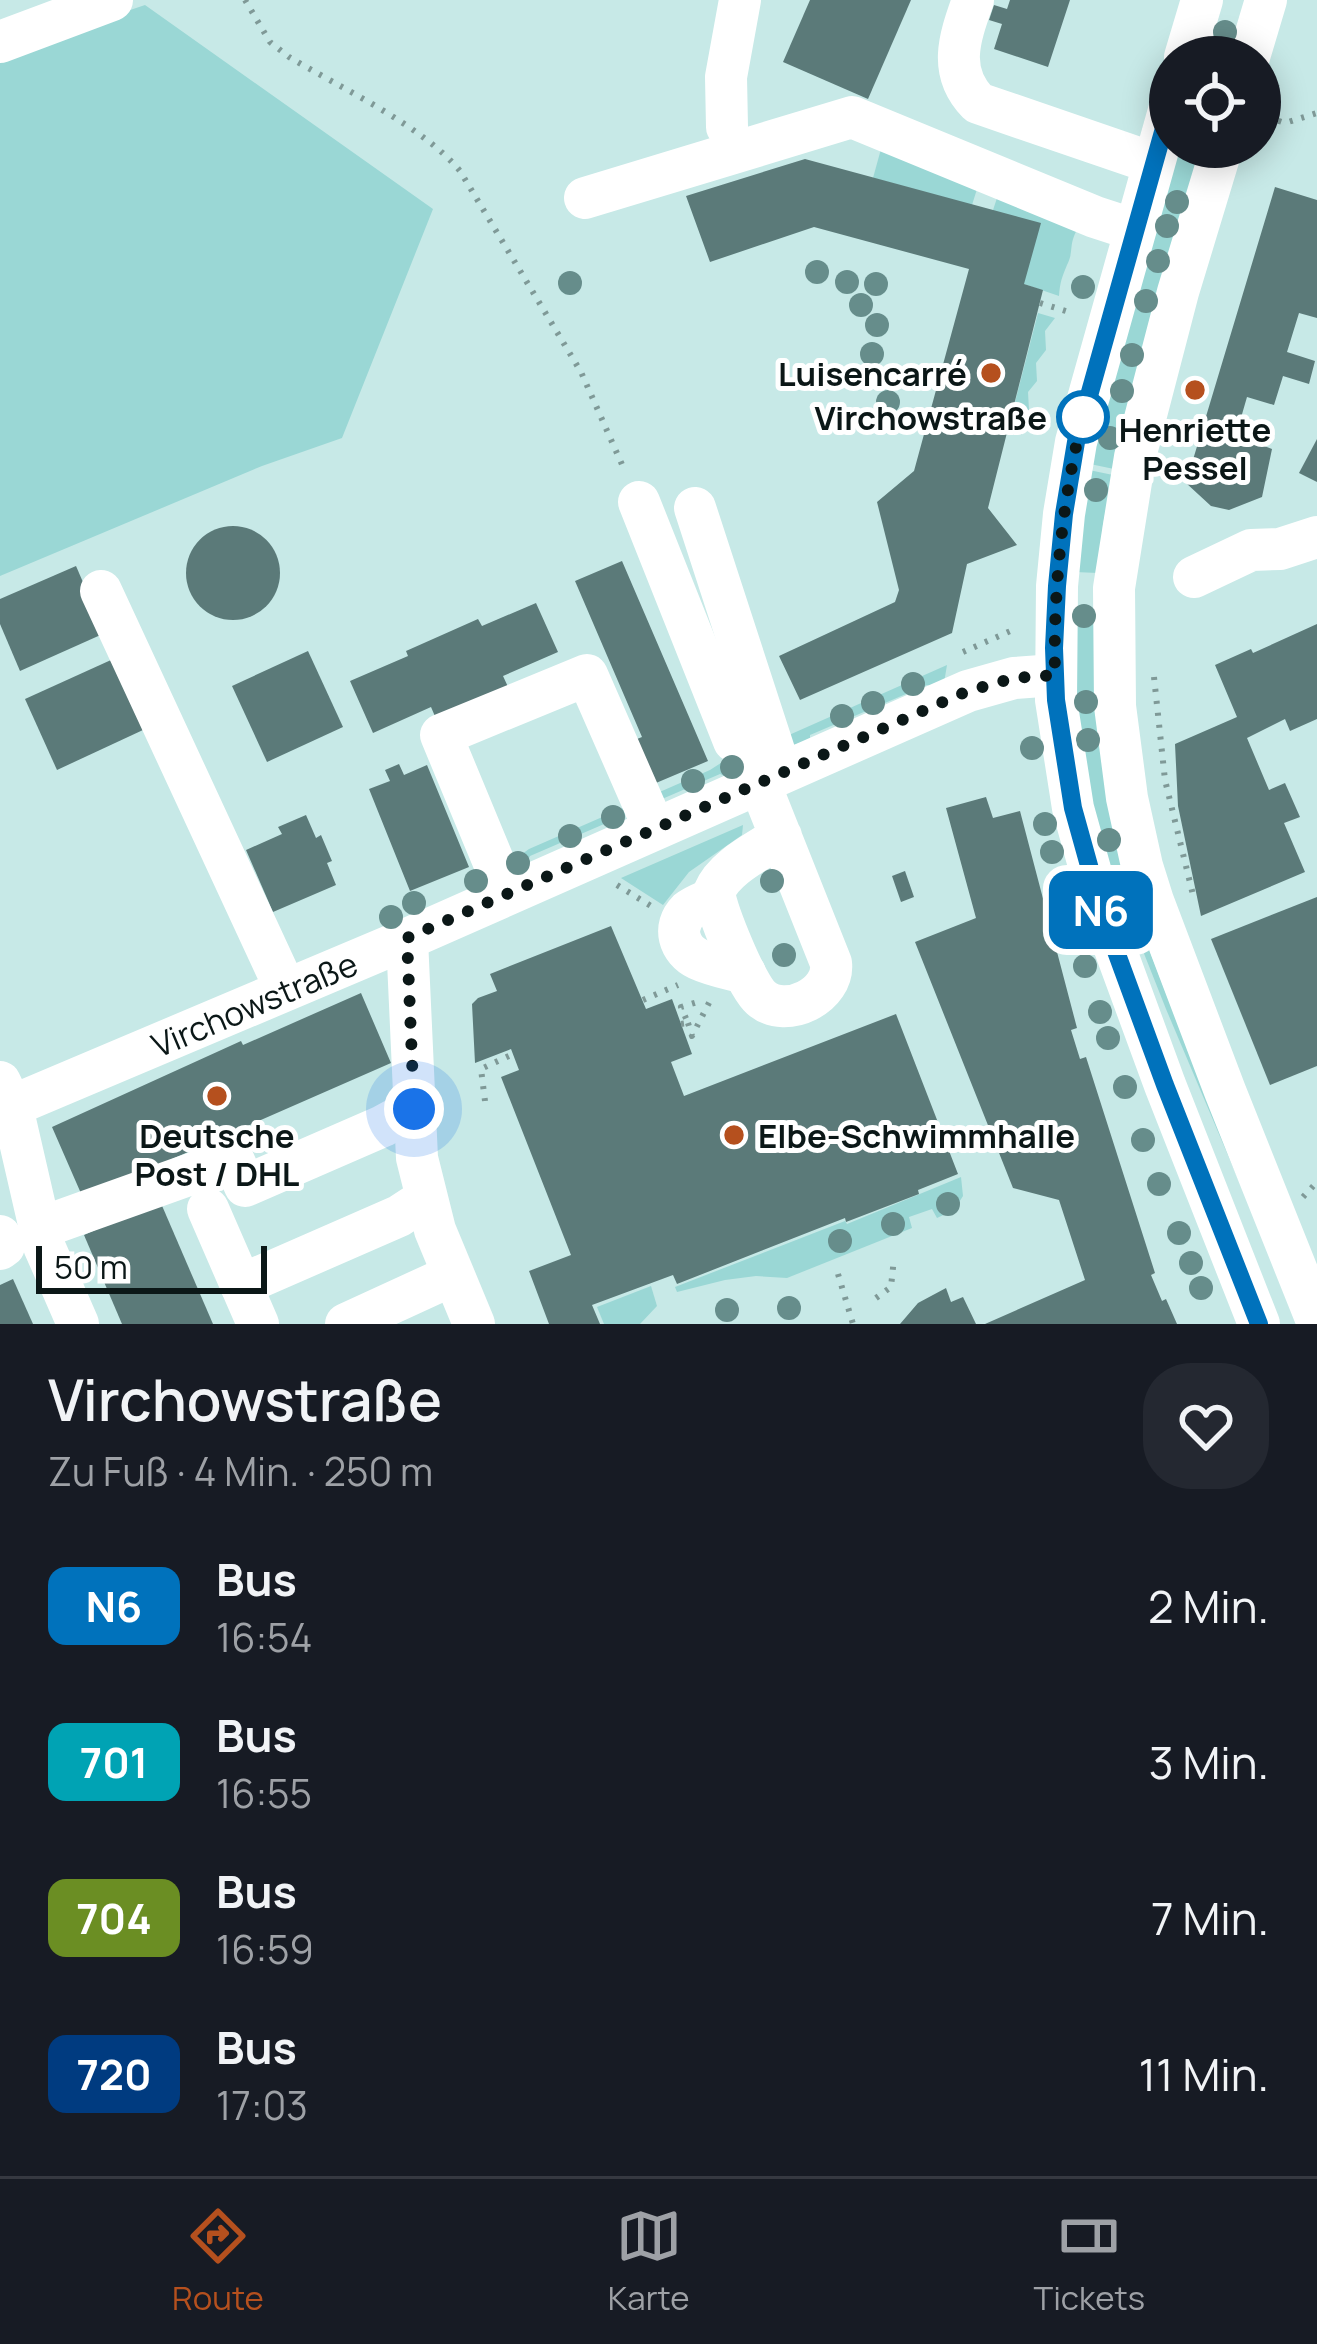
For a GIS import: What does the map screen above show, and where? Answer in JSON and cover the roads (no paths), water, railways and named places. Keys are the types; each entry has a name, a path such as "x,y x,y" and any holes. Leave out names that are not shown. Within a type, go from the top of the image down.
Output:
{"street":[{"path":"0,42 112,0"},
{"path":"727,128 726,77 740,0"},
{"path":"973,0 959,37 958,66 978,103 1149,163"},
{"path":"1191,36 1202,0"},
{"path":"1255,36 1266,0"},
{"path":"585,198 852,117 1135,230"},
{"path":"1152,168 1076,442 1057,586 1055,675 1066,772 1099,903 1259,1324"},
{"path":"1216,168 1135,458 1114,588 1133,663 1117,728 1142,866 1317,1321"},
{"path":"639,502 734,741 770,777"},
{"path":"695,508 770,777 781,836 831,963 832,976 817,994 782,1006 729,985 688,952 679,930 686,913 714,898 719,880 781,836"},
{"path":"1194,577 1258,548 1280,549 1317,537"},
{"path":"101,591 285,988"},
{"path":"507,894 442,735 587,675 654,828"},
{"name":"Virchowstraße","path":"4,1100 407,938 968,691 1014,678 1055,675"},
{"path":"407,938 417,1158 425,1199 474,1324"},
{"path":"4,1100 20,1232"},
{"path":"0,1249 20,1232 233,1159 245,1186 414,1109"},
{"path":"241,1285 399,1216 425,1199"},
{"path":"208,1209 258,1324"},
{"path":"20,1232 44,1246 78,1324"},
{"path":"346,1324 453,1275"}],"place":[{"name":"Luisencarré","path":"991,373"},
{"name":"Henriette Pessel","path":"1195,390"},
{"name":"Virchowstraße","path":"1083,417"},
{"name":"Deutsche Post / DHL","path":"217,1096"},
{"name":"Elbe-Schwimmhalle","path":"734,1135"}]}
